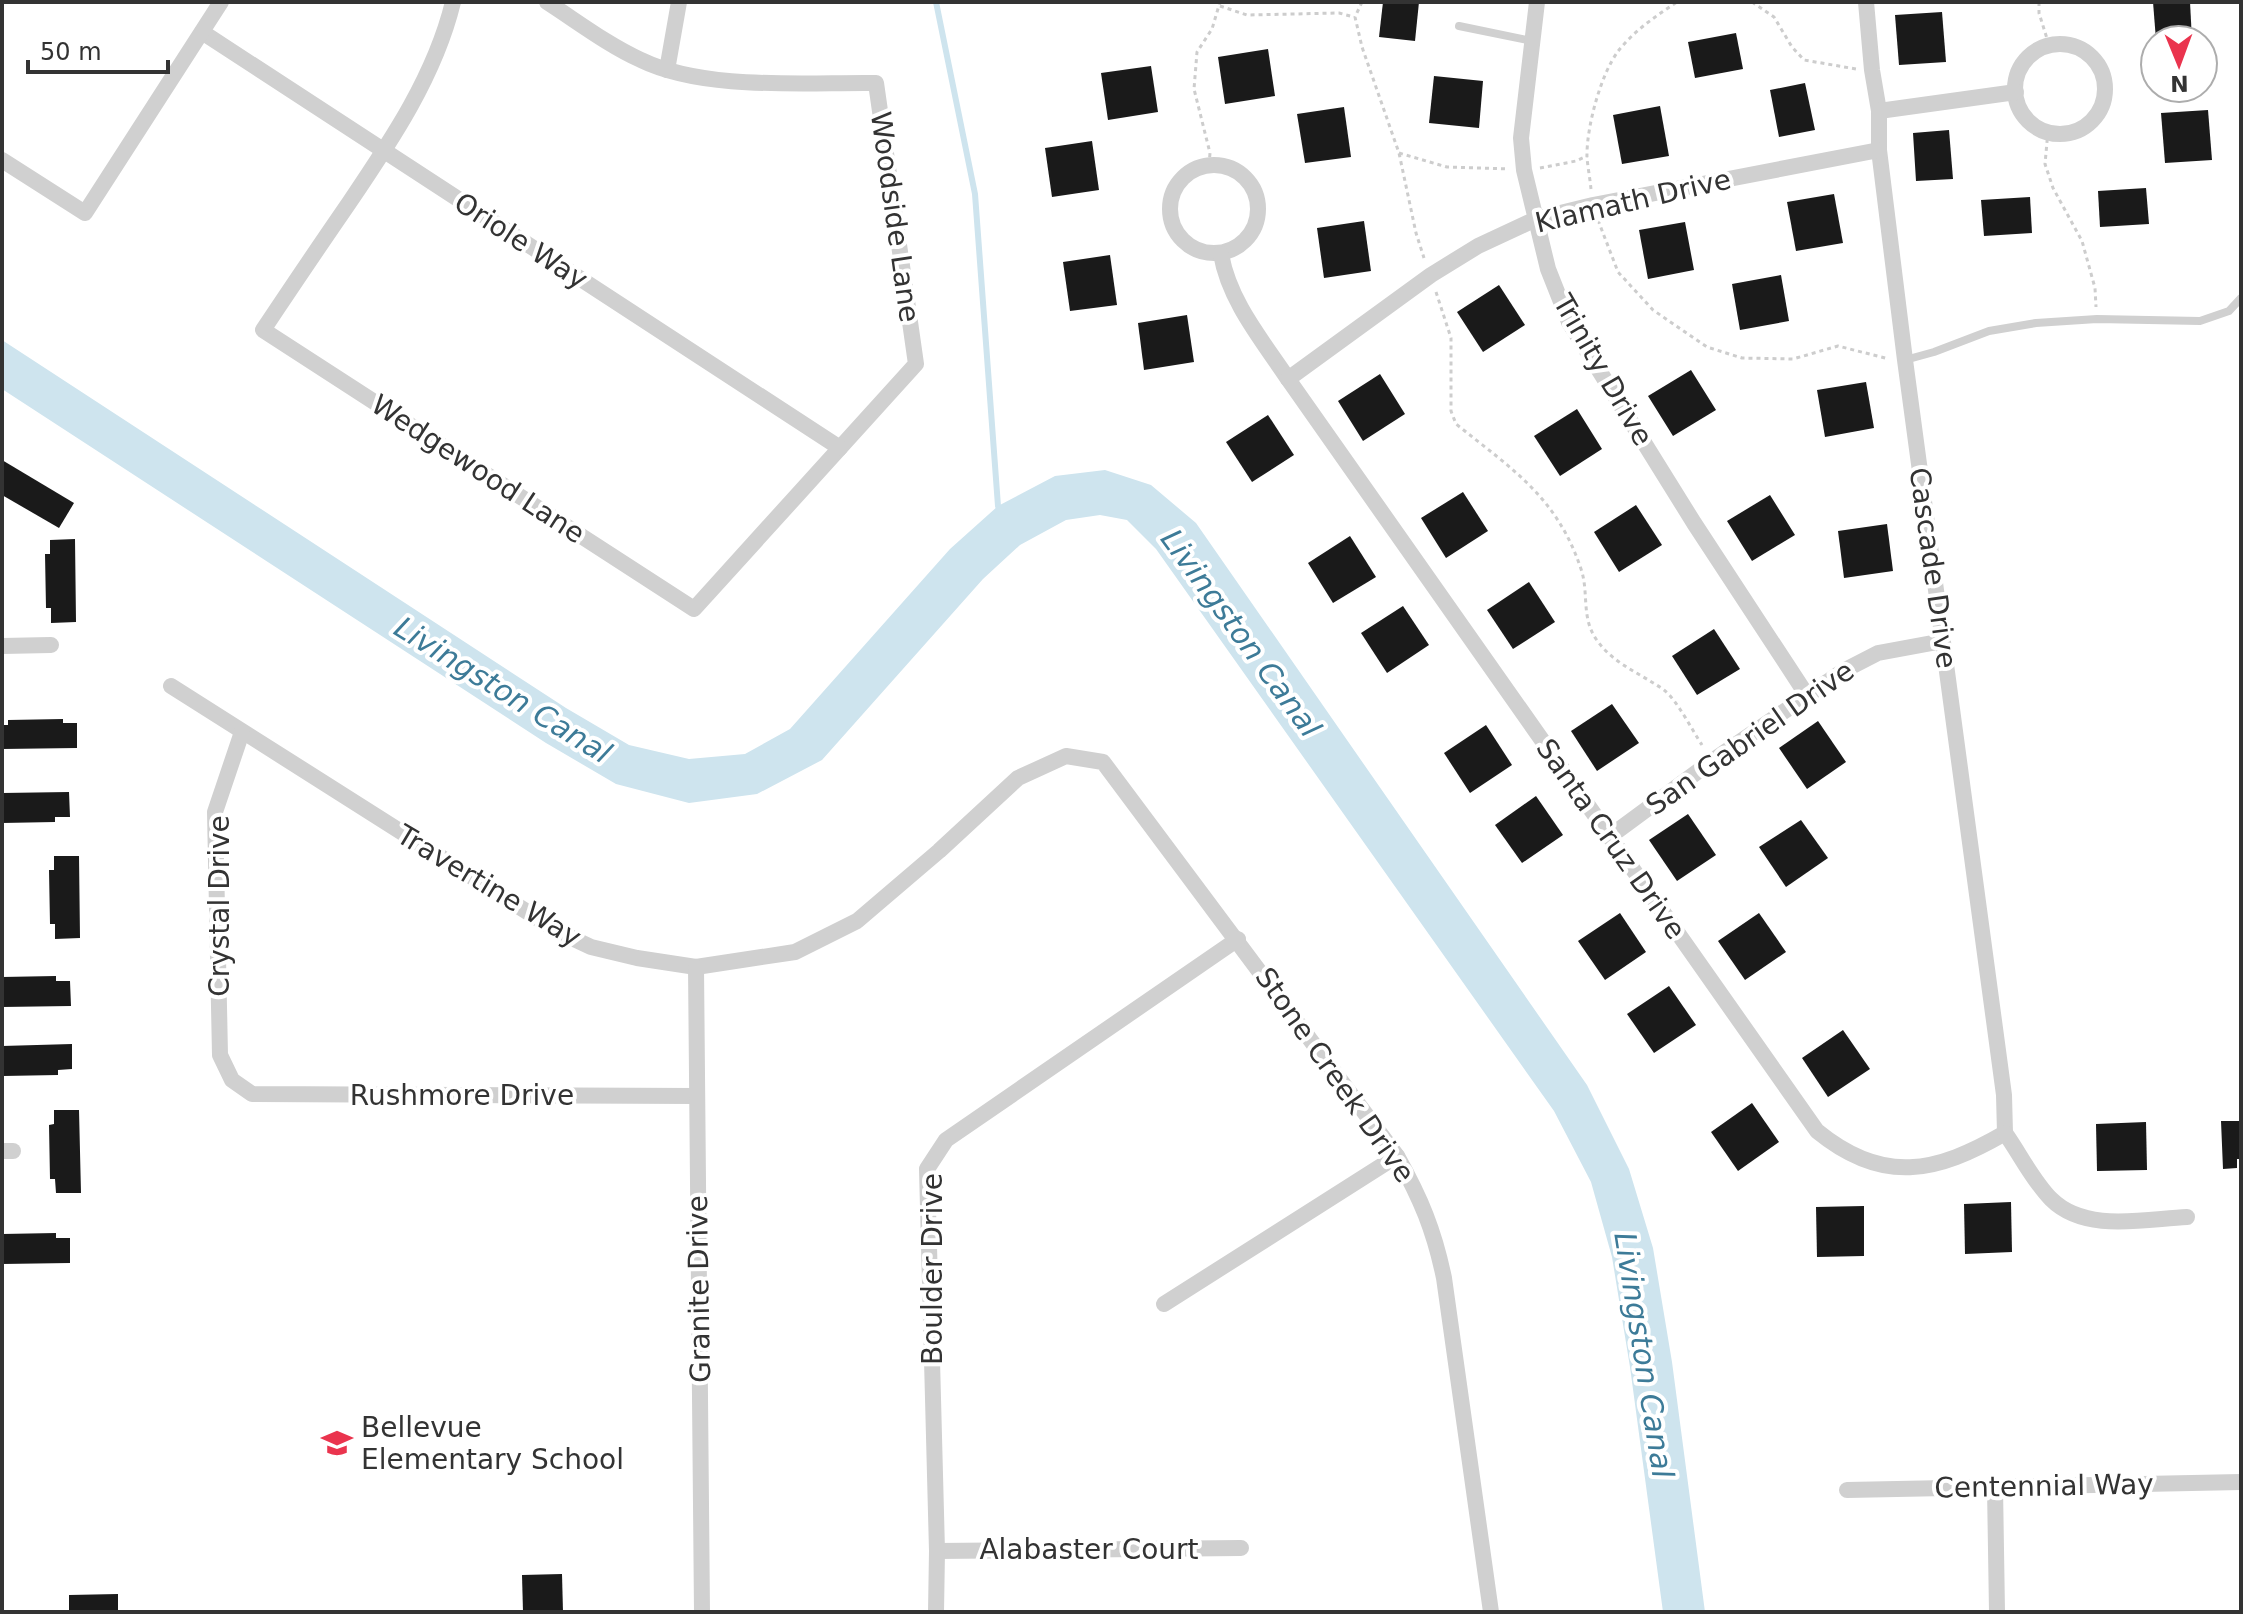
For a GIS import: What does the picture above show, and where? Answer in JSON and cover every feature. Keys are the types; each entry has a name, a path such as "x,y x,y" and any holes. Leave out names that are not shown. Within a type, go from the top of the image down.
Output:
{"street":[{"path":"2,160 85,213 221,2"},
{"path":"384,152 436,53 453,2"},
{"name":"Woodside Lane","path":"547,2 615,46 667,70 711,80 876,83 916,364 840,448"},
{"path":"667,70 679,2"},
{"name":"Trinity Drive","path":"1537,2 1521,138 1524,170 1548,269 1569,322 1694,523 1808,697"},
{"name":"Cascade Drive","path":"1866,2 1879,111 1879,150 2004,1095 2005,1133"},
{"name":"Oriole Way","path":"202,32 840,448"},
{"path":"2065,44 2080,48 2093,58 2102,71 2104,101 2097,115 2086,126 2071,132 2048,131 2028,120 2019,107 2017,76 2024,62 2035,51 2049,45 2065,44"},
{"path":"1879,111 2016,92"},
{"name":"Klamath Drive","path":"1288,379 1431,275 1478,246 1536,219 1593,205 1879,150"},
{"name":"Wedgewood Lane","path":"384,152 263,330 694,609 840,448"},
{"path":"1209,165 1235,170 1247,179 1256,193 1259,209 1251,234 1244,243 1221,254 1205,253 1188,246 1177,235 1171,222 1169,206 1179,181 1188,173 1209,165"},
{"name":"Santa Cruz Drive","path":"1221,254 1224,273 1235,297 1288,379 1817,1131 1836,1147 1862,1159 1898,1168 1931,1166 1966,1154 2005,1133"},
{"name":"San Gabriel Drive","path":"1609,837 1843,671 1878,653 1943,641"},
{"path":"2,646 51,645"},
{"name":"Travertine Way","path":"171,686 559,932 591,947 696,967 795,952 857,921 1018,778 1066,756"},
{"name":"Crystal Drive","path":"232,1080 220,1055 215,812 242,732"},
{"name":"Stone Creek Drive","path":"1066,756 1103,762 1397,1156 1431,1224 1452,1331 1491,1612"},
{"name":"Boulder Drive","path":"936,1612 927,1169 946,1140 1238,939"},
{"name":"Granite Drive","path":"696,967 702,1612"},
{"name":"Rushmore Drive","path":"232,1080 252,1094 697,1096"},
{"path":"2005,1133 2051,1199 2077,1217 2099,1221 2187,1217"},
{"path":"1164,1304 1397,1156"},
{"name":"Centennial Way","path":"1847,1490 2241,1482"},
{"path":"1995,1487 1997,1612"},
{"name":"Alabaster Court","path":"937,1551 1241,1548"}],"lane":[{"path":"1459,26 1532,41"},
{"path":"1905,360 1989,331 2036,323 2097,319 2200,321 2229,311 2241,298"}],"path":[{"path":"1362,2 1355,17 1362,47 1399,153 1416,233 1451,338 1451,411 1456,424 1530,483 1560,520 1582,571 1586,619 1596,639 1615,660 1667,692 1712,761"},
{"path":"1677,2 1648,21 1619,50 1604,75 1591,130 1587,156 1593,205 1618,272 1653,310 1707,347 1742,358 1793,359 1838,346 1884,359 1905,360"},
{"path":"1752,2 1774,17 1792,47 1804,60 1872,70"},
{"path":"2039,2 2039,13 2049,45"},
{"path":"1209,165 1210,153 1194,89 1197,52 1212,29 1220,4 1247,15 1339,13 1355,17"},
{"path":"2048,131 2045,164 2053,188 2082,241 2095,288 2097,319"},
{"path":"1399,153 1447,167 1524,170 1557,166 1587,156"}],"water":[{"name":"Livingston Canal","path":"2,340 566,708 629,745 689,759 745,754 790,729 950,549 998,506 1055,476 1105,470 1151,485 1196,523 1587,1085 1629,1169 1653,1248 1672,1362 1705,1612 1663,1612 1612,1257 1591,1182 1554,1111 1156,549 1127,520 1100,515 1066,520 1020,545 983,579 822,760 757,794 689,803 616,784 546,743 2,389"}],"building":[{"path":"1383,2 1419,2 1415,41 1379,37"},
{"path":"2153,2 2190,2 2191,24 2155,24"},
{"path":"1942,12 1946,62 1899,65 1895,15"},
{"path":"1736,33 1743,69 1695,78 1688,42"},
{"path":"1268,49 1275,96 1225,104 1218,57"},
{"path":"1151,66 1158,112 1108,120 1101,73"},
{"path":"1434,76 1483,81 1479,128 1429,123"},
{"path":"1805,83 1815,130 1779,137 1770,90"},
{"path":"1660,106 1669,156 1622,164 1613,115"},
{"path":"1344,107 1351,157 1305,163 1297,114"},
{"path":"2208,110 2212,160 2165,163 2161,113"},
{"path":"1949,130 1953,179 1916,181 1913,133"},
{"path":"1092,141 1099,190 1052,197 1045,148"},
{"path":"2146,188 2149,224 2100,227 2098,191"},
{"path":"1834,194 1843,243 1796,251 1787,202"},
{"path":"2030,197 2032,233 1984,236 1981,200"},
{"path":"1364,221 1371,271 1324,278 1317,228"},
{"path":"1685,222 1694,270 1648,279 1639,230"},
{"path":"1110,255 1117,305 1070,311 1063,262"},
{"path":"1781,275 1789,321 1740,330 1732,284"},
{"path":"1499,285 1525,325 1483,352 1457,312"},
{"path":"1187,315 1194,362 1144,370 1138,323"},
{"path":"1691,370 1716,410 1673,436 1648,396"},
{"path":"1380,374 1405,414 1363,441 1338,401"},
{"path":"1866,382 1874,428 1825,437 1817,390"},
{"path":"1577,409 1602,449 1560,476 1534,436"},
{"path":"1268,415 1294,455 1252,482 1226,442"},
{"path":"2,460 74,503 59,528 2,495"},
{"path":"1463,492 1488,531 1446,558 1421,518"},
{"path":"1770,495 1795,535 1752,561 1727,521"},
{"path":"1636,505 1662,545 1619,572 1594,532"},
{"path":"1887,524 1893,571 1844,578 1838,531"},
{"path":"1350,536 1376,577 1333,603 1308,563"},
{"path":"75,539 76,622 51,623 51,608 46,608 45,554 50,554 50,540"},
{"path":"1529,582 1555,622 1513,649 1487,610"},
{"path":"1403,606 1429,645 1387,673 1361,633"},
{"path":"1714,629 1740,669 1697,695 1672,656"},
{"path":"1612,704 1639,743 1597,771 1571,731"},
{"path":"63,719 63,723 77,723 77,748 2,749 2,725 8,725 8,720"},
{"path":"1818,721 1846,762 1807,789 1779,748"},
{"path":"1486,725 1512,765 1470,793 1444,753"},
{"path":"69,792 70,817 55,817 55,822 2,823 2,793"},
{"path":"1536,796 1563,835 1522,863 1495,825"},
{"path":"1688,814 1716,855 1677,881 1649,840"},
{"path":"1801,820 1828,858 1786,887 1759,847"},
{"path":"54,856 79,856 80,938 55,939 55,924 50,924 49,870 54,870"},
{"path":"1620,913 1646,952 1605,980 1578,941"},
{"path":"1759,913 1786,952 1745,980 1718,941"},
{"path":"56,976 56,981 70,981 71,1006 2,1007 2,977"},
{"path":"1669,986 1696,1025 1654,1053 1627,1014"},
{"path":"1843,1030 1870,1069 1828,1097 1802,1058"},
{"path":"72,1044 72,1069 58,1070 58,1075 3,1076 2,1046"},
{"path":"1752,1103 1779,1142 1738,1171 1711,1132"},
{"path":"54,1110 79,1110 81,1193 56,1193 55,1179 50,1179 49,1125 54,1124"},
{"path":"2221,1121 2241,1121 2241,1159 2237,1159 2237,1168 2223,1169"},
{"path":"2146,1122 2147,1170 2097,1171 2096,1124"},
{"path":"2011,1202 2012,1252 1965,1254 1964,1204"},
{"path":"1864,1206 1864,1256 1817,1257 1816,1207"},
{"path":"56,1233 56,1238 70,1238 70,1263 2,1264 2,1234"},
{"path":"562,1574 563,1612 523,1612 522,1575"},
{"path":"118,1594 118,1612 69,1612 69,1595"}],"waterway":[{"path":"936,2 975,194 998,506 1001,513"}],"place":[{"name":"Bellevue Elementary School","path":"337,1443"}]}
